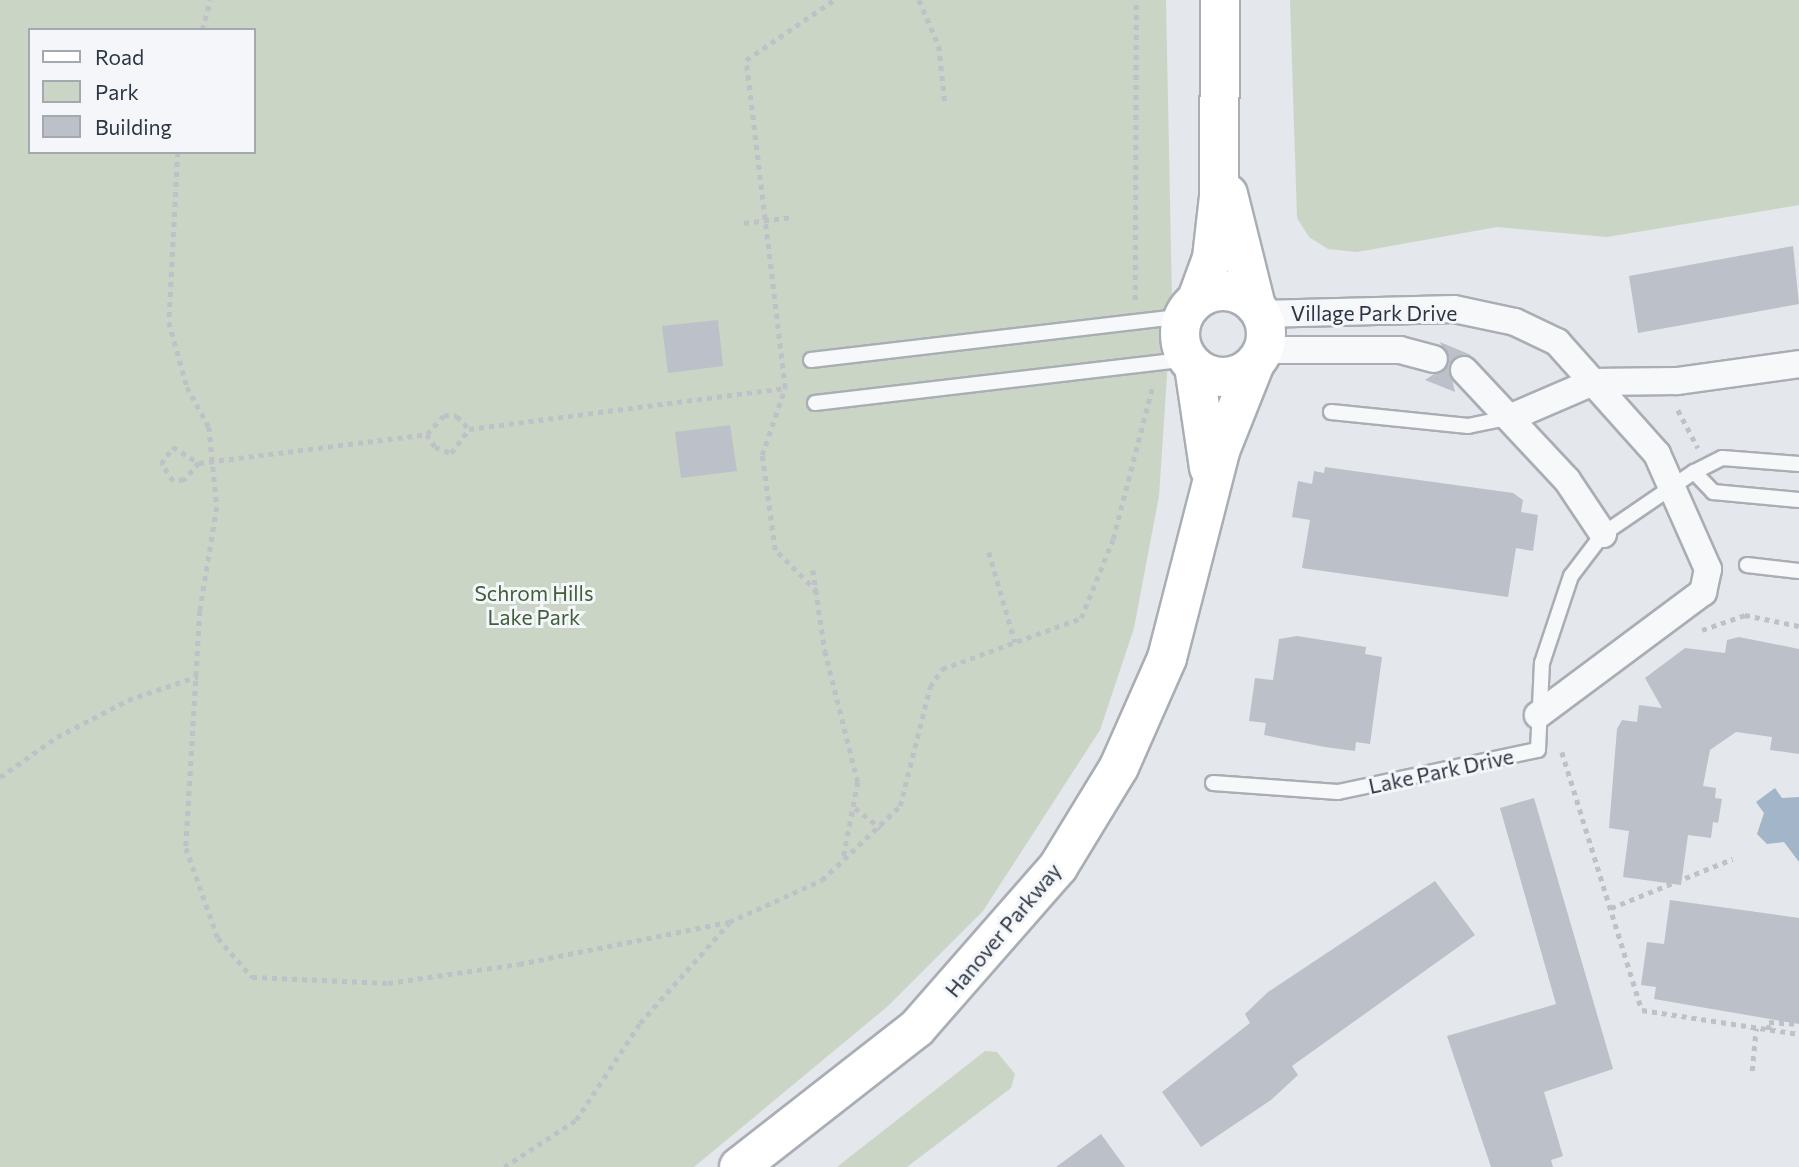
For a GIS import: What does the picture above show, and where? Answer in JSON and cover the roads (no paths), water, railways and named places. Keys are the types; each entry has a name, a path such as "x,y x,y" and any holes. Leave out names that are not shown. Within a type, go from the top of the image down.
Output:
{"street":[{"path":"1220,0 1222,157 1215,239 1179,337 1191,363 1225,378 1259,333 1222,157"},
{"path":"1191,307 1228,291 1259,333"},
{"name":"Village Park Drive","path":"1259,333 1454,309 1515,322 1557,342 1657,454 1707,569 1703,592 1538,715"},
{"name":"Village Park Drive","path":"1259,333 1400,349 1434,359"},
{"name":"Hanover Parkway","path":"739,1167 917,1028 1058,867 1119,766 1167,658 1234,410 1259,333"},
{"name":"Hanover Parkway","path":"1191,363 1209,502"},
{"path":"1514,416 1593,382 1677,382 1799,364"},
{"path":"1464,370 1514,416 1567,480 1602,534"}],"lane":[{"path":"810,360 1191,307"},
{"path":"815,403 1191,363"},
{"path":"1331,412 1468,426 1514,416"},
{"name":"Lake Park Drive","path":"1213,783 1338,792 1538,750 1538,715 1550,624 1571,576 1602,534 1694,472 1722,458 1799,464"},
{"path":"1694,472 1706,490 1799,500"},
{"path":"1746,565 1799,571"}],"water":[{"path":"1775,788 1782,798 1799,797 1799,862 1784,842 1767,844 1757,834 1764,813 1756,802"}],"park label":[{"name":"Schrom Hills Lake Park","path":"534,605"}]}
